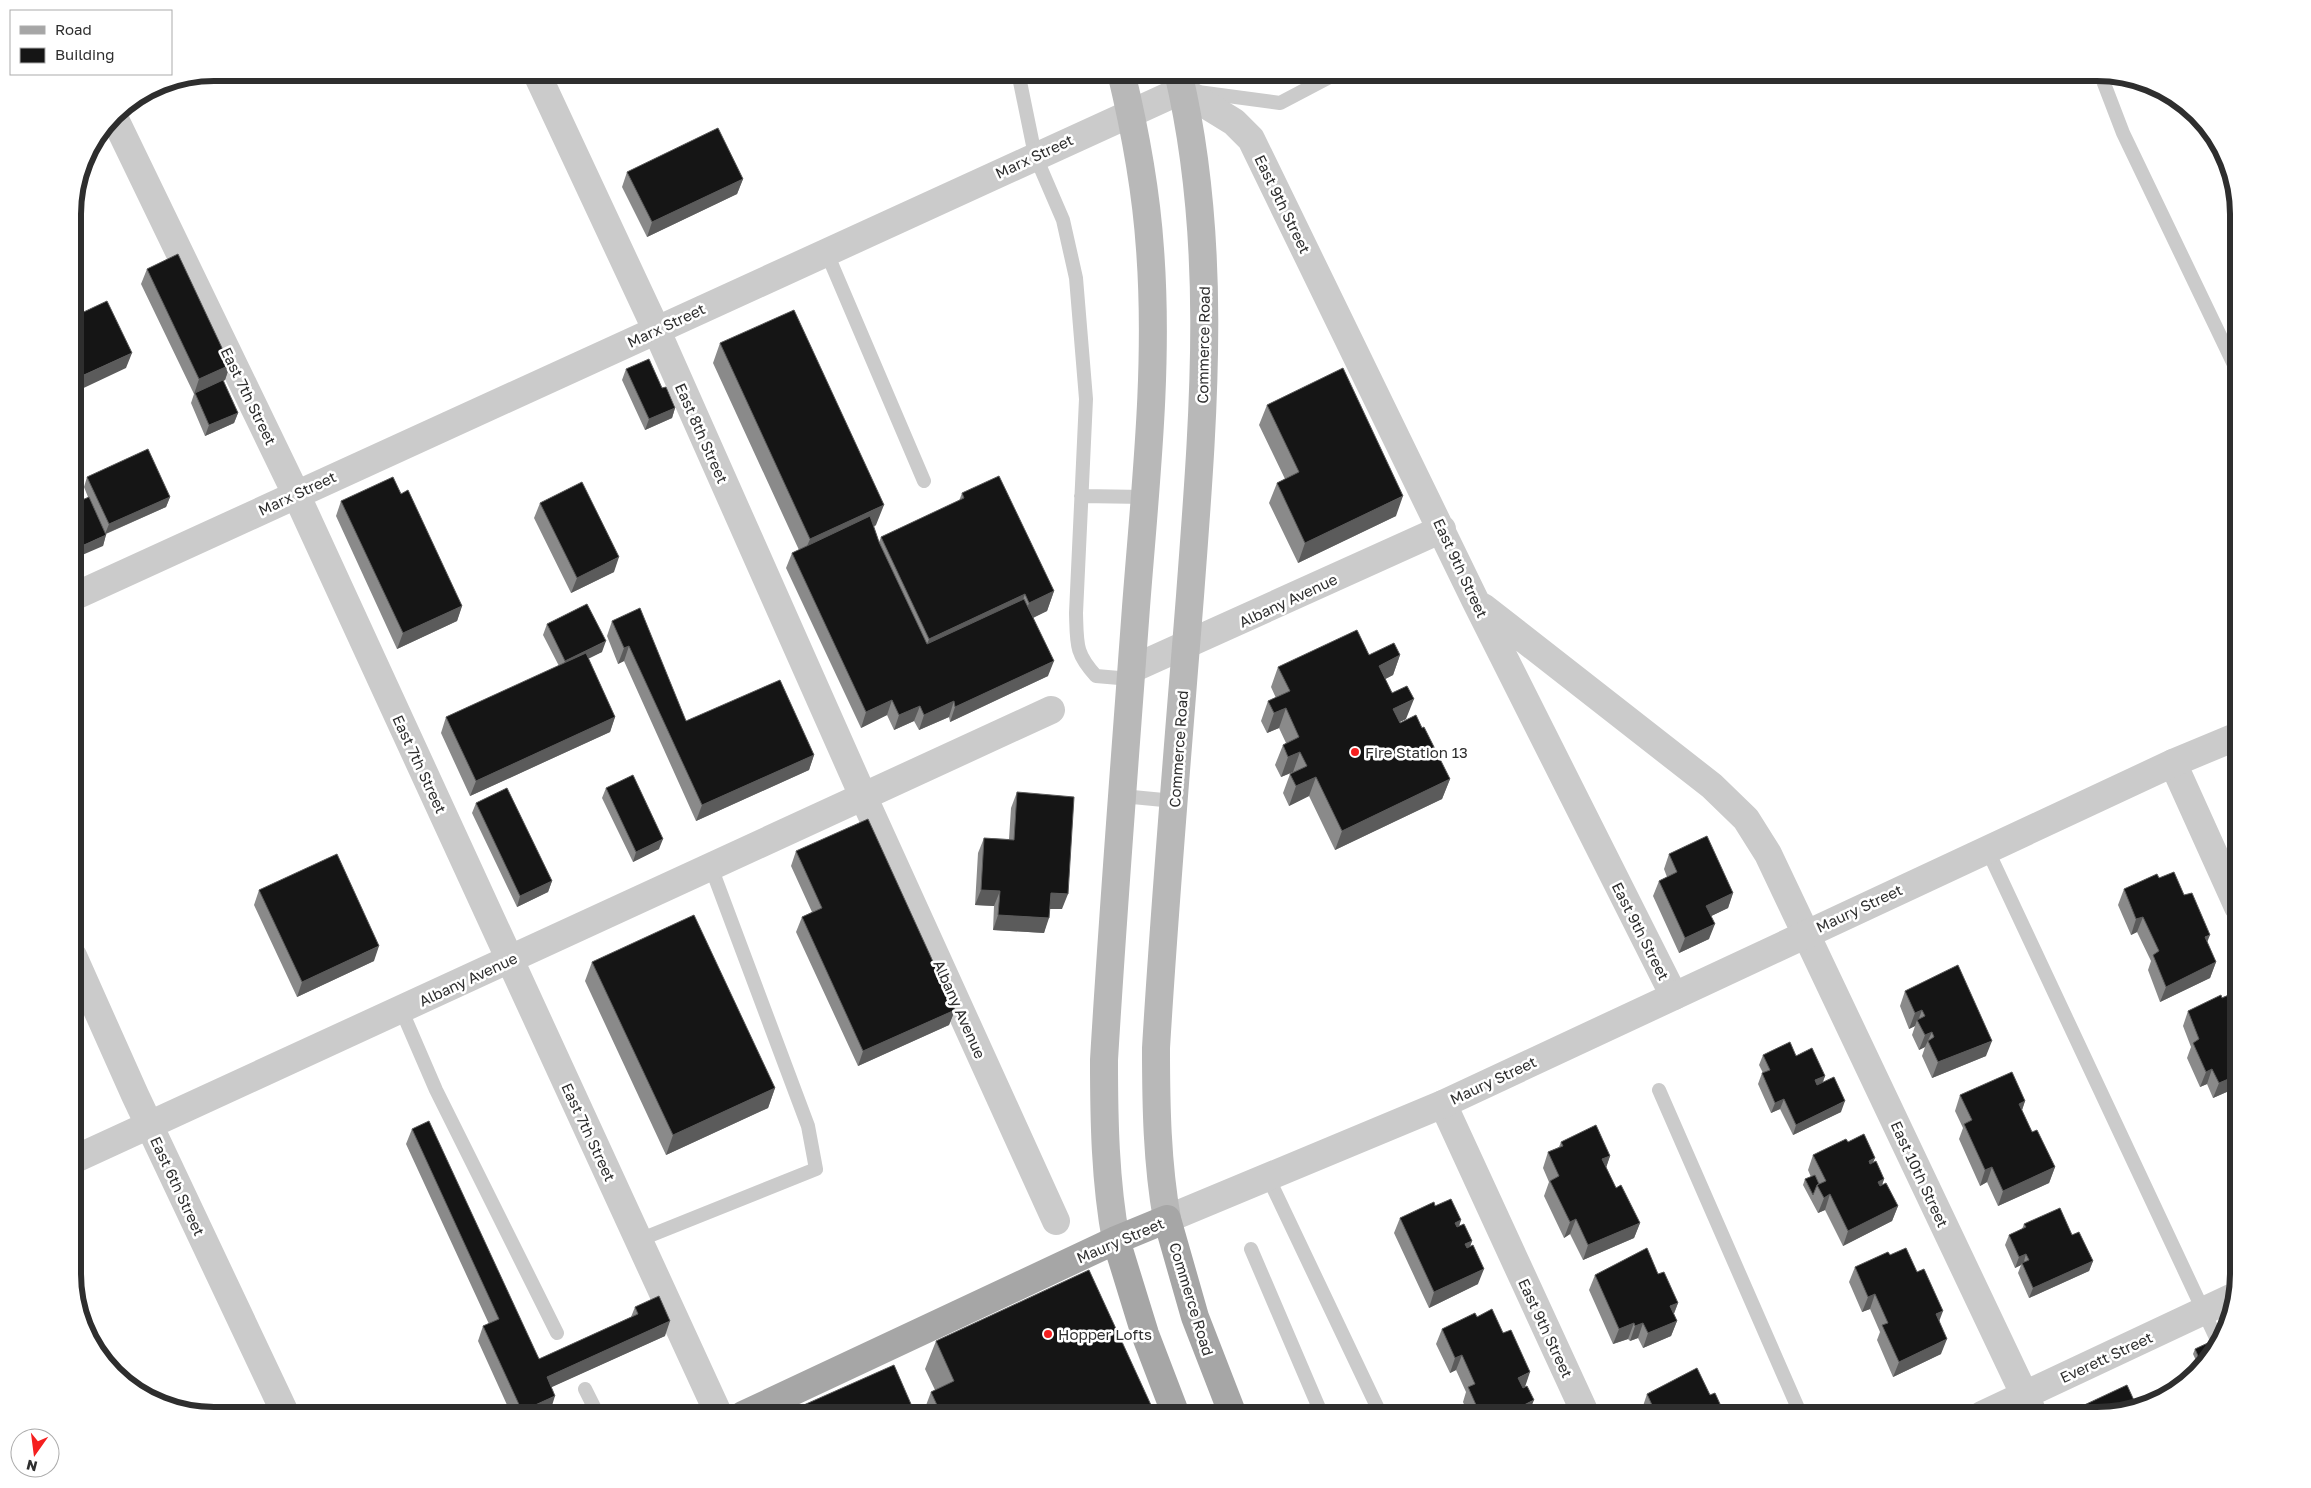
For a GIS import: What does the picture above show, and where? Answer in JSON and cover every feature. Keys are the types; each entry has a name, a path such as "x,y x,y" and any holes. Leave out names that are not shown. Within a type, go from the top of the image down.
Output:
{"main road":[{"path":"1123,81 1144,188 1153,302 1153,352 1145,497 1104,1060 1104,1106 1112,1217 1116,1240 1145,1334 1173,1407"},
{"name":"Commerce Road","path":"1180,81 1197,191 1203,249 1205,316 1200,458 1156,1048 1157,1112 1162,1191 1167,1219 1195,1318 1230,1407"},
{"name":"Maury Street","path":"761,1407 1116,1240 1167,1219"}],"street":[{"name":"East 8th Street","path":"540,81 656,329 863,796"},
{"name":"Marx Street","path":"82,593 1130,112 1180,81"},
{"name":"East 9th Street","path":"1180,81 1234,122 1251,139 1476,602 1674,996"},
{"name":"East 7th Street","path":"117,123 296,494 715,1407"},
{"name":"Albany Avenue","path":"1131,674 1186,646 1442,529"},
{"name":"East 10th Street","path":"1476,602 1712,786 1746,819 1768,854 2030,1405"},
{"name":"Albany Avenue","path":"82,1156 1051,710"},
{"name":"Maury Street","path":"1167,1219 1442,1104 1805,933 2173,763 2230,739"},
{"path":"2173,763 2230,889"},
{"name":"Albany Avenue","path":"863,796 1056,1221"},
{"name":"East 6th Street","path":"82,976 282,1407"},
{"name":"East 9th Street","path":"1442,1104 1582,1407"},
{"name":"Everett Street","path":"2030,1405 2227,1300"}],"lane":[{"path":"1020,81 1036,155 1063,220 1076,278 1086,399 1076,613 1077,641 1082,662 1096,676 1131,674"},
{"path":"1180,81 1280,103 1322,81"},
{"path":"2103,82 2123,133 2230,356"},
{"path":"826,251 924,481"},
{"path":"1081,496 1145,497"},
{"path":"1122,796 1174,801"},
{"path":"1987,849 2215,1335"},
{"path":"639,1240 816,1170 808,1126 711,867"},
{"path":"401,1009 436,1090 557,1333"},
{"path":"1659,1090 1797,1407"},
{"path":"1268,1177 1377,1407"},
{"path":"1251,1249 1318,1407"},
{"path":"585,1389 594,1407"}],"building":[{"path":"718,128 743,179 652,222 627,172"},
{"path":"178,254 230,365 199,379 147,269"},
{"path":"107,301 132,353 82,376 82,313"},
{"path":"794,310 884,505 810,539 720,343"},
{"path":"649,359 662,388 666,387 675,408 649,419 626,369"},
{"path":"1343,368 1403,496 1305,543 1277,483 1299,472 1267,405"},
{"path":"223,380 238,413 209,425 195,393"},
{"path":"148,449 170,497 109,524 87,477"},
{"path":"999,476 1054,591 1029,603 1025,594 929,639 881,537 964,498 962,493"},
{"path":"393,477 401,494 408,490 462,606 403,633 341,501"},
{"path":"582,482 619,557 577,578 540,503"},
{"path":"89,497 106,535 82,546 82,500"},
{"path":"870,516 879,542 927,644 1024,599 1054,661 955,707 954,701 924,715 920,706 899,715 892,700 866,712 792,553"},
{"path":"587,604 606,641 565,661 547,624"},
{"path":"640,608 686,721 780,680 814,755 702,805 629,646 624,648 612,621"},
{"name":"Fire Station 13","path":"1357,630 1369,655 1394,643 1400,655 1379,666 1392,693 1407,686 1414,699 1393,709 1400,723 1416,715 1450,779 1342,831 1316,777 1296,786 1290,774 1307,766 1300,752 1288,757 1283,745 1299,737 1286,708 1274,713 1268,701 1290,691 1278,667"},
{"path":"586,653 615,717 476,781 446,717"},
{"path":"633,775 663,839 636,852 606,788"},
{"path":"507,788 552,881 520,896 476,803"},
{"path":"1017,792 1074,797 1068,894 1051,893 1049,918 998,915 1000,891 981,890 984,838 1014,840"},
{"path":"868,819 955,1010 863,1051 802,917 822,908 796,851"},
{"path":"1707,836 1733,893 1706,906 1715,924 1685,938 1659,881 1677,872 1669,854"},
{"path":"337,854 379,946 302,982 259,890"},
{"path":"2174,872 2184,895 2192,893 2210,935 2205,937 2216,962 2166,987 2153,955 2159,951 2143,917 2136,919 2124,889 2157,874 2159,878"},
{"path":"694,915 775,1088 673,1135 592,962"},
{"path":"1958,965 1992,1041 1938,1062 1928,1041 1934,1037 1932,1032 1925,1035 1917,1020 1925,1016 1922,1010 1915,1013 1905,991"},
{"path":"2230,994 2230,1078 2219,1083 2212,1069 2206,1072 2193,1043 2199,1039 2188,1011 2221,995 2222,998"},
{"path":"1790,1042 1796,1056 1812,1048 1825,1076 1815,1080 1817,1085 1834,1077 1845,1101 1796,1125 1784,1099 1775,1103 1762,1073 1770,1070 1763,1055"},
{"path":"2012,1072 2025,1101 2019,1104 2032,1132 2037,1130 2055,1167 2003,1191 1992,1167 1985,1170 1964,1124 1972,1120 1960,1095"},
{"path":"429,1121 539,1359 638,1314 635,1307 659,1296 670,1321 547,1377 555,1396 531,1407 520,1407 483,1326 499,1319 412,1129"},
{"path":"1596,1125 1610,1156 1602,1159 1616,1188 1621,1185 1640,1223 1588,1245 1576,1219 1570,1222 1550,1181 1559,1176 1548,1152 1563,1146 1561,1142"},
{"path":"1864,1134 1875,1158 1869,1161 1870,1164 1876,1161 1884,1179 1878,1182 1880,1186 1886,1183 1898,1206 1848,1231 1830,1194 1824,1198 1817,1185 1826,1181 1813,1155 1846,1139 1848,1142"},
{"path":"1815,1175 1819,1184 1813,1195 1805,1179"},
{"path":"1451,1199 1461,1220 1455,1223 1457,1227 1464,1224 1472,1241 1465,1244 1467,1248 1473,1245 1484,1269 1434,1292 1400,1218 1434,1202 1435,1206"},
{"path":"2060,1208 2072,1235 2079,1232 2093,1261 2033,1288 2022,1263 2029,1260 2026,1254 2019,1257 2009,1235 2026,1227 2024,1224"},
{"path":"1647,1248 1658,1274 1664,1272 1678,1303 1670,1306 1677,1321 1648,1333 1643,1323 1635,1326 1634,1323 1619,1329 1595,1275"},
{"path":"1906,1248 1917,1272 1924,1269 1943,1311 1936,1314 1947,1339 1899,1362 1882,1325 1888,1323 1875,1294 1868,1297 1855,1267 1888,1252 1890,1255"},
{"name":"Hopper Lofts","path":"1089,1270 1152,1407 938,1407 931,1392 954,1381 936,1341"},
{"path":"1492,1309 1503,1333 1511,1330 1530,1372 1518,1378 1523,1388 1527,1386 1534,1400 1520,1407 1477,1407 1468,1387 1475,1384 1462,1355 1455,1358 1442,1329 1475,1313 1477,1317"},
{"path":"2210,1342 2199,1359 2195,1349"},
{"path":"894,1365 912,1407 799,1407"},
{"path":"1697,1368 1710,1395 1715,1393 1720,1404 1715,1407 1653,1407 1647,1394"},
{"path":"2127,1385 2134,1401 2115,1406 2080,1407"}],"place":[{"name":"Fire Station 13","path":"1355,752"},
{"name":"Hopper Lofts","path":"1048,1334"}]}
